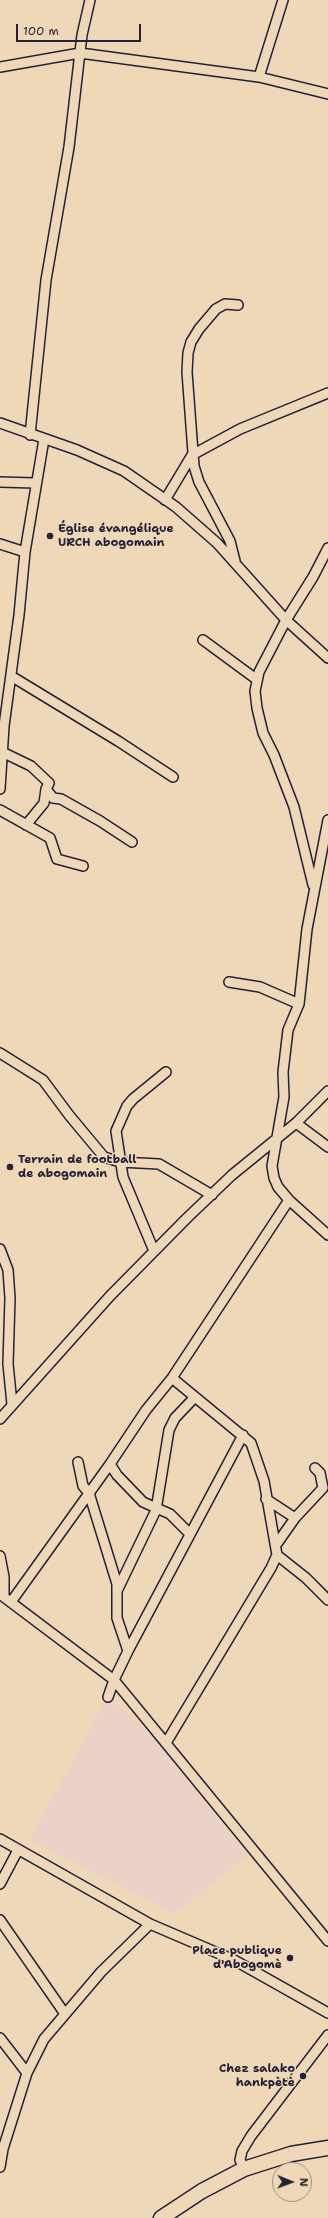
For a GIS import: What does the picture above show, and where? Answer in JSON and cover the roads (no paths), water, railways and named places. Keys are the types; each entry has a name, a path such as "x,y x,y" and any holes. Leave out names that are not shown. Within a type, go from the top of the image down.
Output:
{"main road":[{"path":"161,2218 202,2191 244,2169 291,2154 328,2148"}],"street":[{"path":"30,435 46,280 69,147 80,54 90,0"},
{"path":"259,77 283,0"},
{"path":"0,67 80,54 259,77 328,94"},
{"path":"235,562 230,541 199,482 192,455 188,354 191,342 199,329 216,309 225,304 238,305"},
{"path":"165,500 192,455 240,429 328,393"},
{"path":"0,423 30,435 77,450 124,471 165,500 217,543 286,620 328,658"},
{"path":"0,789 4,726 19,615 25,552 35,483 44,439"},
{"path":"0,482 35,483"},
{"path":"0,544 25,552"},
{"path":"314,888 294,807 274,755 263,733 257,708 256,679 286,620 328,548"},
{"path":"203,640 256,679"},
{"path":"10,676 118,741 173,777"},
{"path":"2,752 31,766 49,783 46,789 44,803 26,825"},
{"path":"46,789 53,798 61,799 100,821 132,842"},
{"path":"0,810 50,838 57,859 83,866"},
{"path":"328,820 306,929 299,1004 288,1030 283,1072 284,1097 272,1166 274,1178 288,1200 328,1235"},
{"path":"229,982 260,987 299,1004"},
{"path":"0,1052 43,1080 93,1146 104,1157 120,1162 159,1164 212,1194"},
{"path":"154,1251 128,1190 120,1162 116,1131 127,1106 138,1094 166,1072"},
{"path":"0,1418 154,1251 212,1194 276,1137 296,1123 328,1091"},
{"path":"296,1123 328,1147"},
{"path":"5,1598 89,1493 146,1410 172,1378 288,1200"},
{"path":"0,1249 8,1270 8,1364 12,1404"},
{"path":"166,1743 271,1568 277,1555 256,1454 251,1443 243,1434 172,1378"},
{"path":"117,1591 148,1530 157,1506 169,1430 175,1418 195,1397"},
{"path":"108,1697 114,1680 128,1651 243,1434"},
{"path":"78,1462 83,1486 89,1493 117,1584 118,1618 128,1651"},
{"path":"110,1464 117,1475 142,1502 149,1506 157,1506 170,1514 190,1534"},
{"path":"276,1545 291,1526 295,1518 323,1488 320,1473 315,1468"},
{"path":"266,1499 295,1518"},
{"path":"277,1555 306,1578 328,1600"},
{"path":"0,1556 5,1598 114,1680 328,1941"},
{"path":"0,1839 150,1924 234,1960 328,2013"},
{"path":"0,1884 18,1850"},
{"path":"0,1920 64,2014"},
{"path":"0,2167 3,2149 28,2074 27,2073 44,2040 64,2014 101,1972 150,1924"},
{"path":"244,2169 240,2160 245,2145 282,2093 328,2035"},
{"path":"0,2038 27,2073"}],"place":[{"name":"Église évangélique URCH abogomain","path":"50,536"},
{"name":"Terrain de football de abogomain","path":"10,1167"},
{"name":"Place publique d'Abogomè","path":"290,1958"},
{"name":"Chez salako hankpètè","path":"303,2076"}]}
